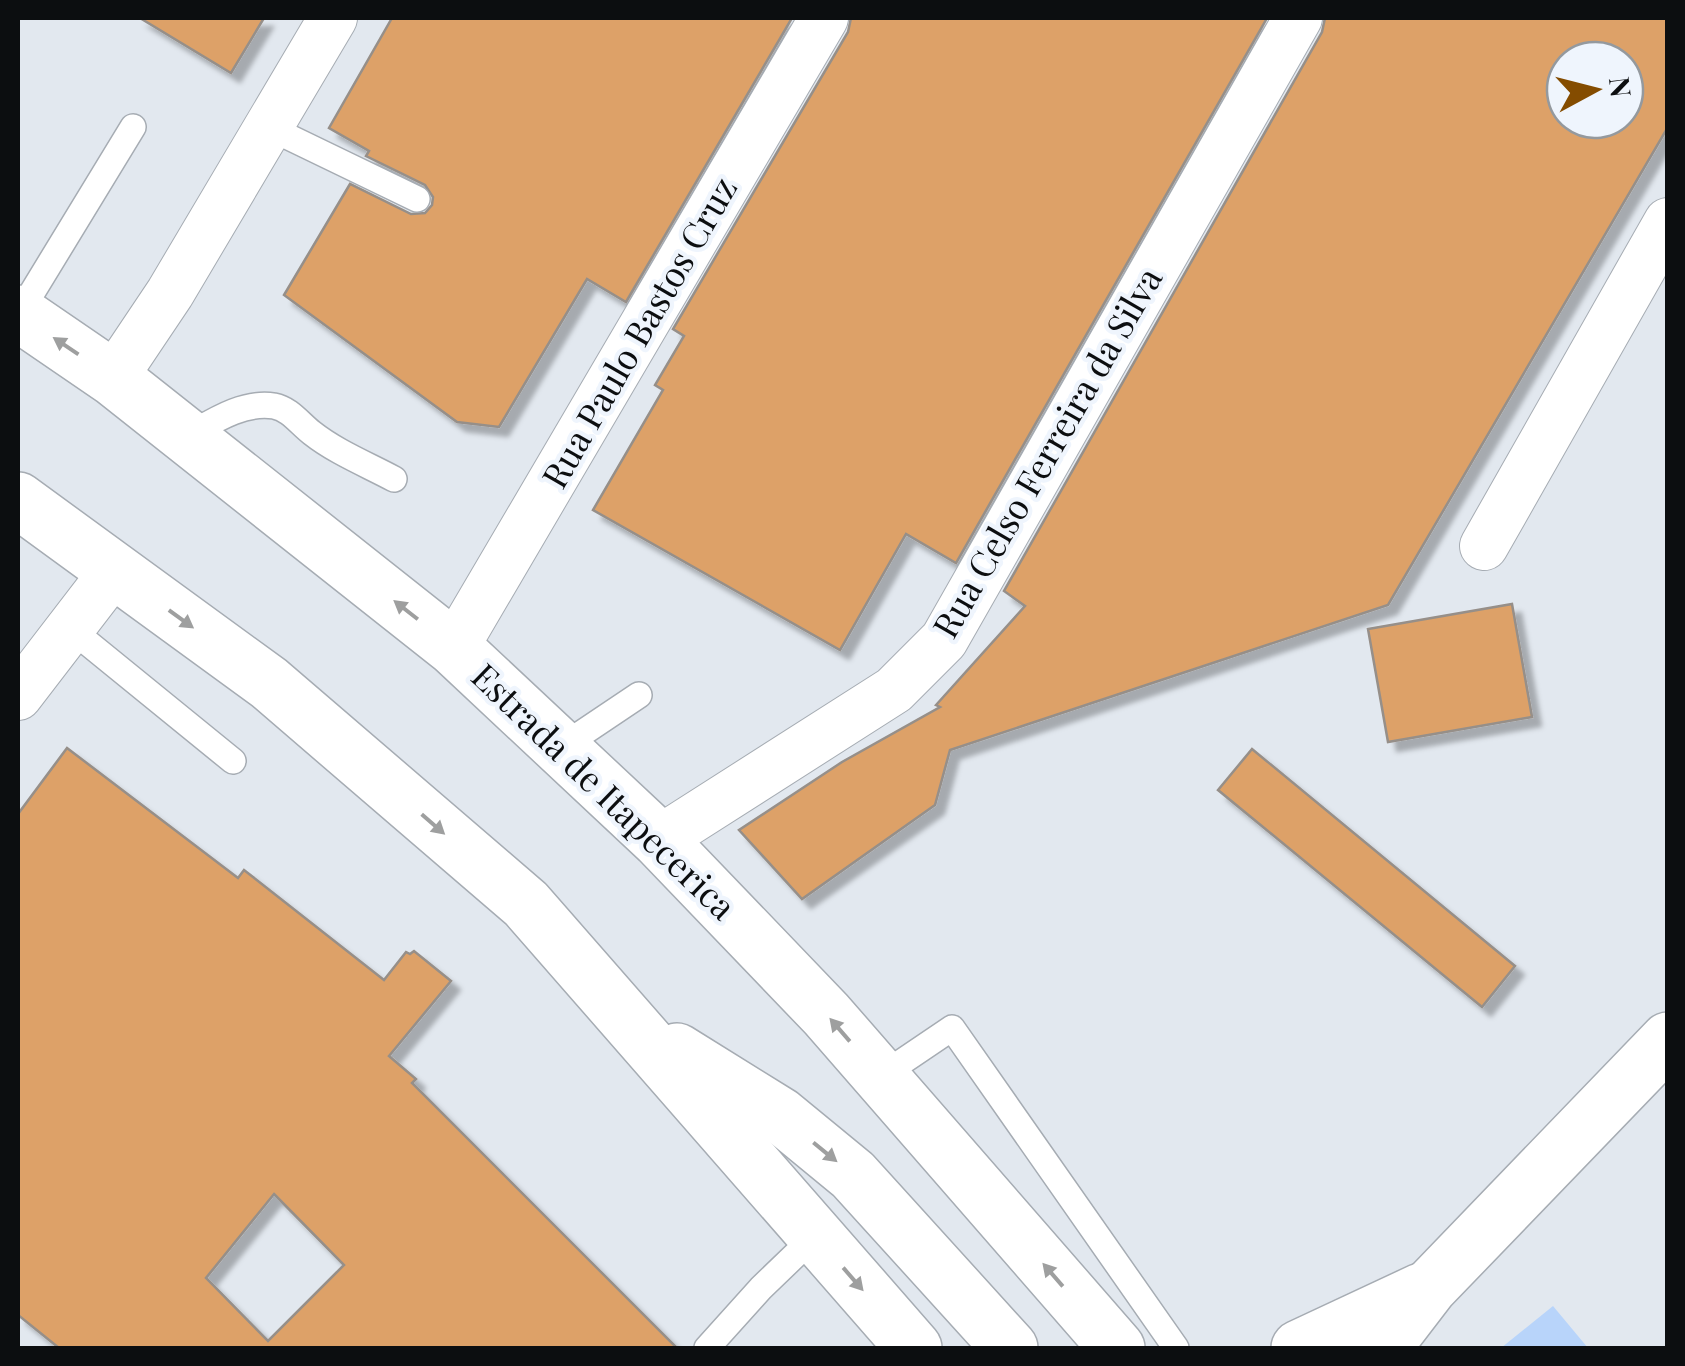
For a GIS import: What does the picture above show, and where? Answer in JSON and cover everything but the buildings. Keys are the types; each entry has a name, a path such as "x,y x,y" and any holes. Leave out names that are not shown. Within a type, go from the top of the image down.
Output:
{"main road":[{"name":"Estrada de Itapecerica","path":"18,313 113,378 454,648 660,840 826,1014 1117,1348"},
{"path":"18,500 269,683 511,891 914,1348"},
{"path":"628,1020 780,1115 853,1175 1010,1348"},
{"path":"1383,1348 1428,1288 1668,1040"},
{"path":"1298,1348 1428,1288"}],"street":[{"path":"113,378 170,293 333,18"},
{"name":"Rua Paulo Bastos Cruz","path":"454,648 824,18"},
{"name":"Rua Celso Ferreira da Silva","path":"660,840 894,690 944,640 1298,18"},
{"path":"1484,546 1668,222"},
{"path":"18,696 114,571"}],"lane":[{"path":"18,313 132,127"},
{"path":"268,127 417,199"},
{"path":"187,436 223,416 249,408 276,406 313,434 394,479"},
{"path":"72,630 233,761"},
{"path":"560,748 638,695"},
{"path":"880,1076 952,1028 1176,1348"},
{"path":"707,1348 815,1236"}],"shaded area":[{"path":"1553,1306 1588,1348 1501,1348"}]}
